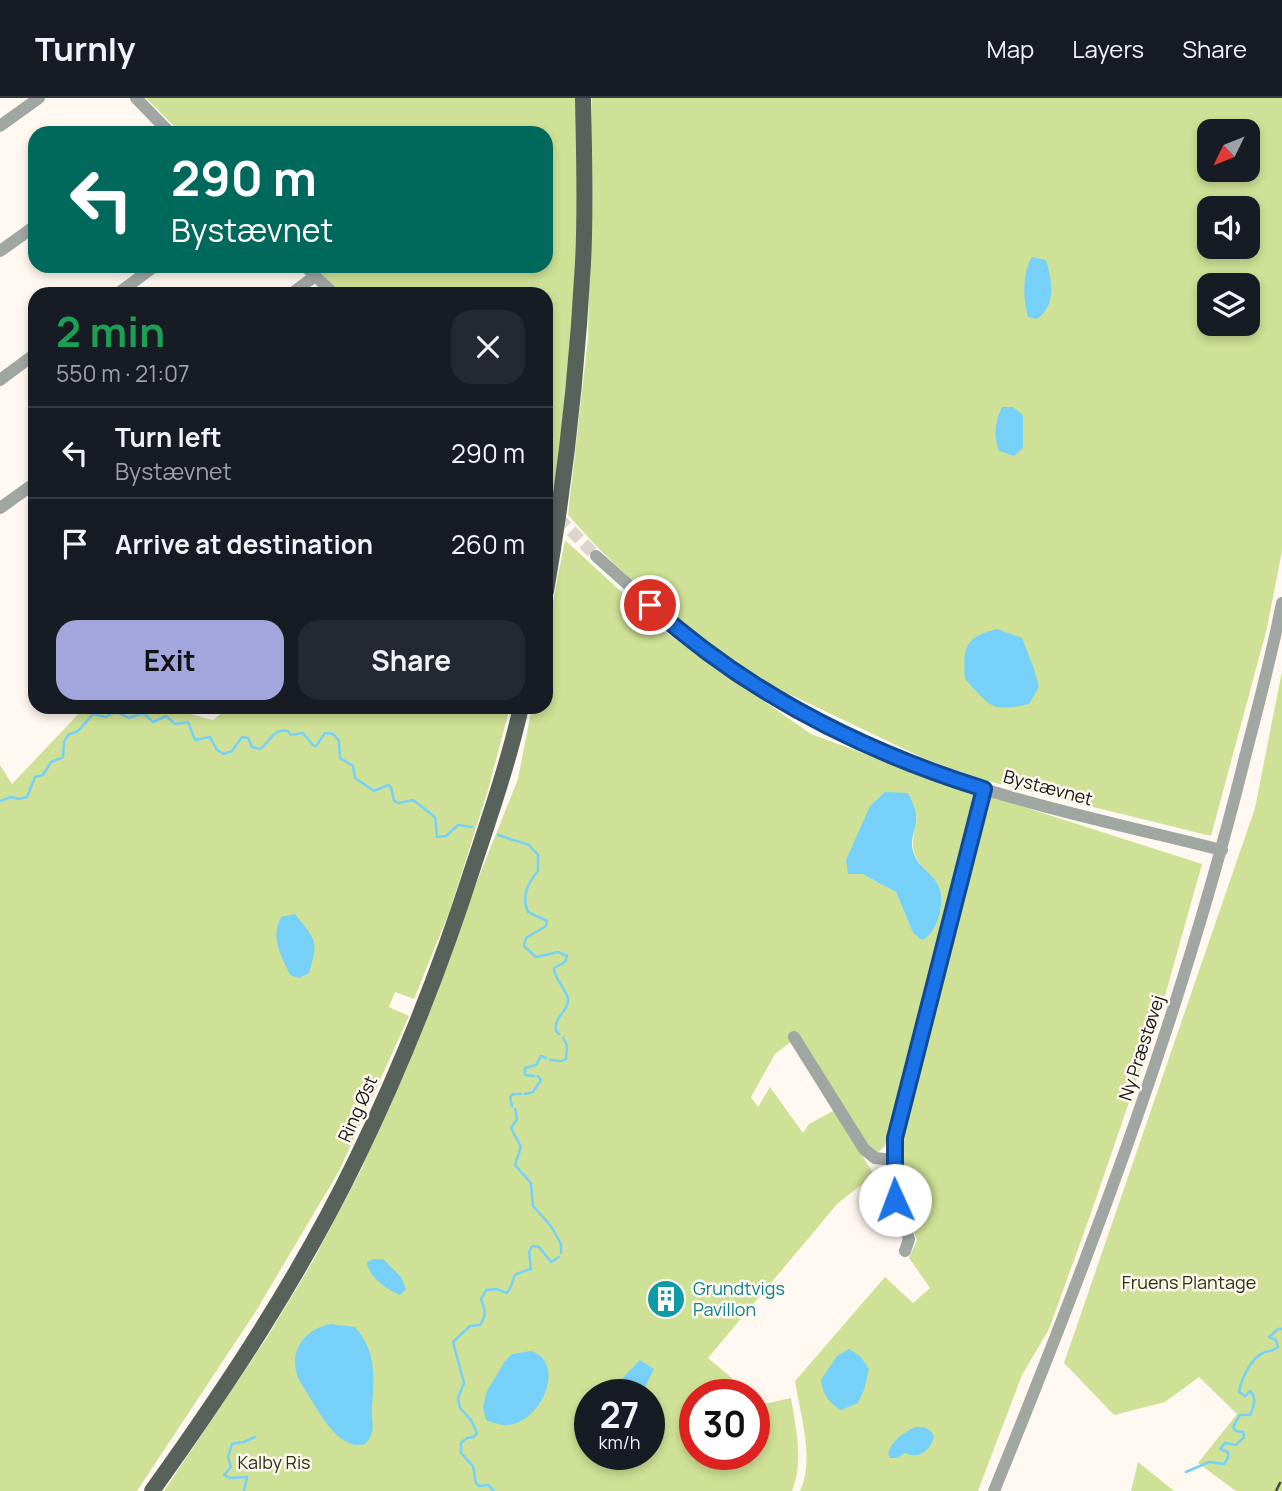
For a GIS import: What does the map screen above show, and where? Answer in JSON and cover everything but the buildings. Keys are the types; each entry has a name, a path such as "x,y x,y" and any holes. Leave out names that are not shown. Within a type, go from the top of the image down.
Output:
{"main road":[{"path":"553,553 562,504 578,344 583,261 583,98"},
{"name":"Ring Øst","path":"152,1491 264,1327 357,1159 406,1048 456,920 519,714"}],"street":[{"path":"0,126 38,98"},
{"path":"136,98 161,126"},
{"path":"0,251 28,231"},
{"path":"126,287 146,273"},
{"path":"313,273 327,287"},
{"path":"301,287 316,276"},
{"path":"0,380 28,359"},
{"path":"0,508 28,487"},
{"name":"Bystævnet","path":"596,556 668,621 712,655 768,693 820,723 873,748 929,772 1031,803 1222,850"},
{"name":"Ny Præstøvej","path":"994,1491 1085,1262 1146,1094 1222,850 1282,603"},
{"path":"905,1251 909,1244 909,1233 895,1200 895,1138 984,789"},
{"path":"794,1037 864,1149 875,1158 894,1160"}],"green space":[{"path":"146,98 578,98 579,260 554,503 553,287 335,287 321,273 553,273 553,126 174,126"},
{"path":"592,98 1282,98 1282,551 1267,628 1211,836 980,779 923,758 791,695 770,689 670,616 600,550 568,515 588,338"},
{"name":"Kalby Ris","path":"565,540 665,632 811,734 979,796 885,1146 877,1153 866,1147 797,1037 775,1054 751,1097 758,1107 770,1087 803,1133 809,1124 835,1110 874,1175 838,1203 708,1358 733,1379 679,1379 679,1470 770,1470 770,1403 791,1398 798,1456 792,1491 164,1491 268,1336 313,1261 362,1168 518,779 531,714 553,714 553,602","holes":["917,815 913,842 915,856 933,877 913,933 896,892 862,874"]},
{"name":"Fruens Plantage","path":"1282,671 1282,1491 1236,1491 1198,1463 1237,1414 1199,1377 1165,1402 1114,1415 1064,1363 1255,808"},
{"path":"78,714 190,714 213,720 220,714 508,714 488,790 450,910 414,999 395,992 389,1007 409,1016 339,1171 256,1311 137,1491 0,1491 0,765 12,784"},
{"path":"989,796 1202,864 1163,1003 1090,1216 1049,1329 1022,1375 978,1491 800,1491 806,1451 795,1381 885,1277 913,1303 930,1288 909,1258 917,1240 900,1197 901,1138"},
{"path":"1138,1462 1174,1491 1131,1491"}],"water":[{"path":"1032,257 1046,260 1051,284 1048,307 1037,319 1028,317 1024,295 1026,271"},
{"path":"1002,407 1013,407 1023,415 1023,448 1014,456 999,451 997,445 996,429"},
{"path":"997,629 1022,638 1039,687 1029,704 1006,708 992,705 965,679 968,645 978,636"},
{"path":"885,792 908,793 916,814 912,842 914,853 916,859 936,881 941,893 936,924 922,940 913,933 896,892 862,874 848,874 846,860 870,806"},
{"path":"295,914 311,936 315,947 309,973 299,978 290,975 280,954 276,933 281,917"},
{"path":"383,1259 401,1277 406,1289 400,1295 374,1277 367,1262"},
{"path":"331,1324 355,1327 371,1355 373,1427 365,1444 351,1444 333,1431 302,1386 296,1370 295,1360 300,1343 313,1331"},
{"path":"849,1349 861,1357 869,1369 858,1403 841,1410 827,1398 821,1380 837,1356"},
{"path":"531,1351 542,1358 548,1368 545,1394 538,1406 516,1423 503,1425 486,1420 483,1407 487,1391 505,1361 512,1354"},
{"path":"640,1360 654,1369 649,1379 622,1379"},
{"path":"916,1427 927,1429 933,1434 927,1450 915,1455 905,1453 897,1458 890,1458 888,1453 895,1440"}],"waterway":[{"path":"0,801 11,797 27,797 35,777 43,775 51,762 63,757 64,742 68,735 78,731 93,714"},
{"path":"93,714 106,717 110,714"},
{"path":"121,714 129,718 140,714"},
{"path":"144,714 153,722 166,716 175,724 188,722 195,740 210,737 217,750 224,754 232,751 242,737 248,738 252,747 260,749 278,732 288,731 291,735 303,733 316,746 325,733 333,734 339,741 340,758 353,766 355,778 374,791 388,785 391,787 394,801 399,803 413,800 435,817 437,837 446,836 458,825 472,827"},
{"path":"498,835 529,845 538,855 538,871 529,885 525,901 528,912 547,921 546,926 526,938 524,946 536,957 558,952 567,956 565,962 554,968 568,1000 557,1021 556,1031 559,1034"},
{"path":"550,1060 566,1059 567,1045 563,1038"},
{"path":"534,1076 525,1075 525,1068 536,1065 541,1056 546,1058"},
{"path":"525,1094 533,1092 541,1080 538,1076"},
{"path":"512,1106 510,1097 513,1094 521,1094"},
{"path":"515,1109 517,1119 511,1128 521,1147 515,1165 531,1183 533,1206 551,1226 561,1244 561,1253"},
{"path":"494,1491 488,1485 479,1486 476,1483 473,1466 461,1453 461,1443 477,1433 471,1420 460,1408 458,1398 464,1383 453,1342 470,1326 480,1325 485,1312 481,1299 486,1290 496,1289 507,1293 515,1275 531,1269 529,1252 532,1246 539,1247 551,1262 559,1257"},
{"path":"1186,1472 1209,1462 1224,1464 1228,1452 1220,1449 1225,1443 1236,1445 1244,1437 1243,1432 1236,1431 1233,1427 1240,1415 1250,1415 1254,1399 1250,1391 1245,1396 1239,1392 1242,1382 1254,1360 1278,1347 1276,1340 1269,1337 1282,1329"},
{"path":"244,1491 247,1477 230,1478 224,1475 231,1467 228,1457 232,1444 255,1437"}],"tunnel":[{"path":"553,512 596,556"}],"railway":[{"path":"1276,1491 1282,1479"}],"place":[{"name":"Grundtvigs Pavillon","path":"666,1299"}],"route":[{"path":"650,605 712,655 768,693 820,723 929,772 984,789 895,1138 895,1200"}]}
